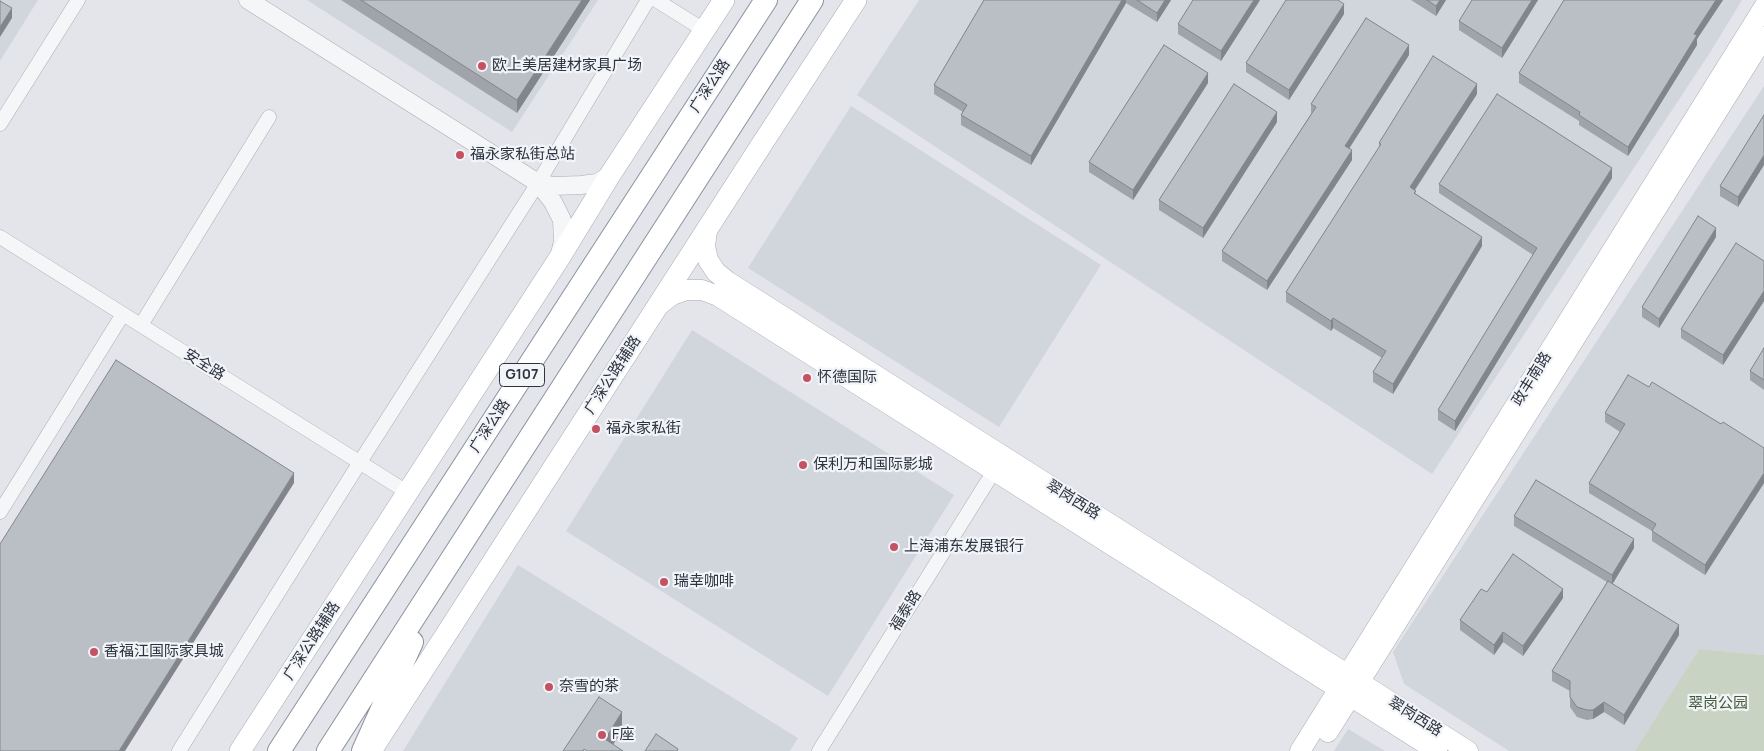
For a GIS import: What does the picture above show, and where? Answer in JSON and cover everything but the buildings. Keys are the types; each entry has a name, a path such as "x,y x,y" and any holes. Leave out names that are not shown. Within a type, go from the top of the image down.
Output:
{"highway":[{"name":"广深公路","path":"279,751 766,0"},
{"name":"G107","path":"328,751 812,0"},
{"path":"363,751 442,575"}],"main road":[{"name":"广深公路辅路","path":"240,751 724,0"},
{"name":"广深公路辅路","path":"371,751 856,0"},
{"name":"政丰南路","path":"1316,751 1349,686 1764,6"},
{"name":"政丰南路","path":"1300,751 1349,686 1764,37"},
{"name":"翠岗西路","path":"707,230 706,246 708,260 716,272 755,309 994,471 1349,686 1468,751"},
{"name":"翠岗西路","path":"659,305 679,292 702,290 755,309 1349,686 1437,751"}],"street":[{"path":"0,124 78,0"},
{"path":"248,0 538,183 553,202 562,220 563,241 560,257"},
{"path":"179,751 538,183 648,0"},
{"path":"656,0 704,30"},
{"path":"141,325 269,117"},
{"path":"538,183 554,186 581,186 597,183 610,175"},
{"name":"安全路","path":"0,237 407,492"},
{"path":"0,512 123,314"},
{"name":"福泰路","path":"819,751 994,471"}],"shaded area":[{"path":"0,0 38,0 0,61"},
{"name":"欧上美居建材家具广场","path":"307,0 598,0 512,132"},
{"path":"919,0 1742,0 1711,51 1432,474 857,95"},
{"path":"1764,86 1764,655 1699,649 1635,751 1509,751 1404,684 1393,652"},
{"path":"851,106 1101,265 999,427 748,268"},
{"path":"692,330 954,495 828,696 566,531"},
{"path":"518,565 798,738 790,751 403,751"},
{"path":"1348,729 1385,751 1334,751"}],"green space":[{"name":"翠岗公园","path":"1699,649 1764,655 1764,751 1635,751"}],"place":[{"name":"欧上美居建材家具广场","path":"482,66"},
{"name":"福永家私街总站","path":"460,155"},
{"name":"怀德国际","path":"807,378"},
{"name":"福永家私街","path":"596,429"},
{"name":"保利万和国际影城","path":"803,465"},
{"name":"上海浦东发展银行","path":"894,547"},
{"name":"瑞幸咖啡","path":"664,582"},
{"name":"香福江国际家具城","path":"94,652"},
{"name":"奈雪的茶","path":"549,687"},
{"name":"F座","path":"602,735"}]}
